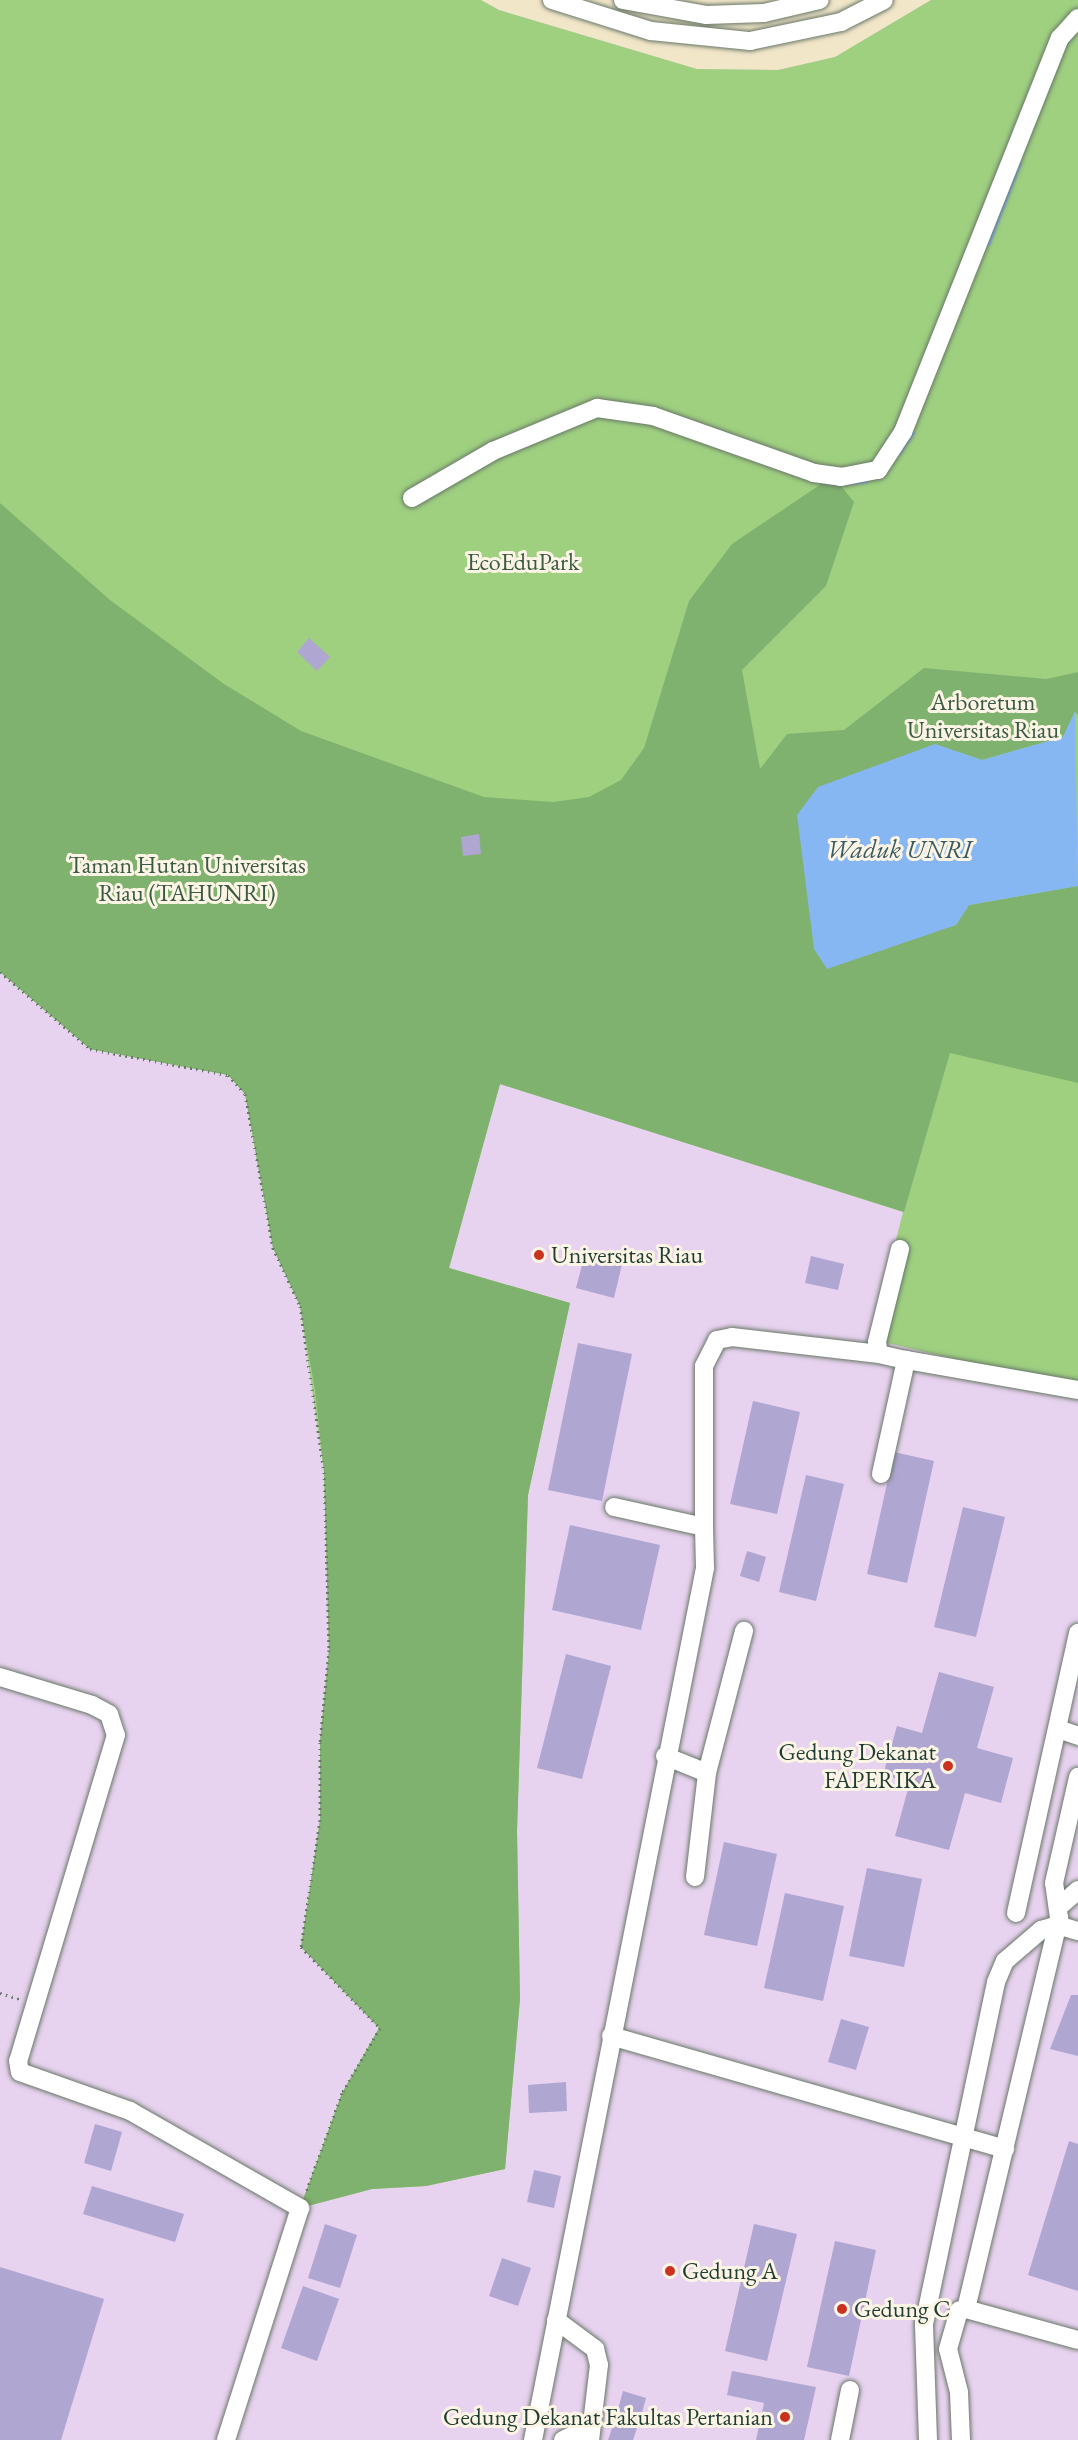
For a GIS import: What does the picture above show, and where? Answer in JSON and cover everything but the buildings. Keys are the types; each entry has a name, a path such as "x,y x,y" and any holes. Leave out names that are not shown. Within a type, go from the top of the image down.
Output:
{"street":[{"path":"552,0 651,32 750,41 841,22 884,0"},
{"path":"623,0 706,15 820,0"},
{"path":"411,498 534,431 597,408 653,416 814,473 841,477 878,470 903,432 1060,38 1078,18"},
{"path":"879,1354 900,1249"},
{"path":"533,2440 665,1756 705,1568 704,1366 717,1340 732,1337 879,1354 1078,1390"},
{"path":"881,1474 906,1360"},
{"path":"614,1507 704,1527"},
{"path":"695,1877 707,1773 744,1631"},
{"path":"1016,1913 1043,1808 1078,1633"},
{"path":"0,1677 92,1705 109,1714 116,1735 18,2061 20,2072 130,2112 300,2208 226,2440"},
{"path":"1060,1730 1078,1736"},
{"path":"665,1756 707,1773"},
{"path":"929,2440 950,2368 954,2325 966,2308 1057,1925 1061,1905 1054,1883 1078,1777"},
{"path":"1043,1808 1069,1815"},
{"path":"1061,1905 1078,1890"},
{"path":"929,2440 924,2324 963,2137 1005,1961 1041,1930 1057,1925 1078,1931"},
{"path":"611,2036 1005,2149"},
{"path":"966,2308 1078,2340"},
{"path":"556,2320 595,2349 599,2365 590,2434 563,2440"},
{"path":"950,2368 959,2392 961,2440"},
{"path":"840,2440 850,2390"}],"path":[{"path":"0,972 90,1048 228,1075 244,1094 273,1248 300,1306 324,1472 329,1650 320,1742 320,1820 301,1947 380,2028 342,2093 300,2208"}],"shaded area":[{"name":"Universitas Riau","path":"0,0 481,0 499,10 697,69 778,70 835,57 931,0 1078,0 1078,2440 0,2440"}],"green space":[{"name":"EcoEduPark","path":"0,0 481,0 499,10 697,69 778,70 835,57 931,0 1078,0 1078,1388 871,1339 903,1212 500,1084 449,1268 570,1303 528,1495 517,1831 520,1999 505,2169 426,2186 372,2189 300,2208 342,2093 379,2028 301,1947 320,1820 320,1742 329,1650 324,1472 300,1306 273,1248 245,1094 228,1075 90,1049 0,972"},
{"name":"Taman Hutan Universitas Riau (TAHUNRI)","path":"833,476 854,502 826,586 742,670 760,769 787,734 844,730 924,668 1046,679 1078,672 1078,715 1075,712 1063,737 982,760 934,744 900,940 956,925 969,905 1078,886 1078,1083 950,1053 904,1212 500,1084 449,1268 570,1303 528,1495 517,1831 520,1999 505,2169 426,2186 372,2189 300,2208 342,2093 379,2028 301,1947 320,1820 320,1742 329,1650 324,1472 315,1390 300,1306 273,1248 245,1094 228,1075 90,1049 0,972 0,503 110,600 224,684 301,731 484,797 553,802 589,797 621,780 644,748 689,601 732,544"}],"water":[{"name":"Waduk UNRI","path":"1075,711 1078,886 969,905 956,925 827,969 814,949 797,815 818,787 935,744 982,760 1063,737"}],"waterway":[{"path":"988,243 1019,163"},
{"path":"899,452 912,433"},
{"path":"840,483 865,481"}],"place":[{"name":"Universitas Riau","path":"539,1255"},
{"name":"Gedung Dekanat FAPERIKA","path":"948,1766"},
{"name":"Gedung A","path":"670,2271"},
{"name":"Gedung C","path":"842,2309"},
{"name":"Gedung Dekanat Fakultas Pertanian","path":"785,2417"}],"park label":[{"name":"Arboretum Universitas Riau","path":"983,716"}]}
